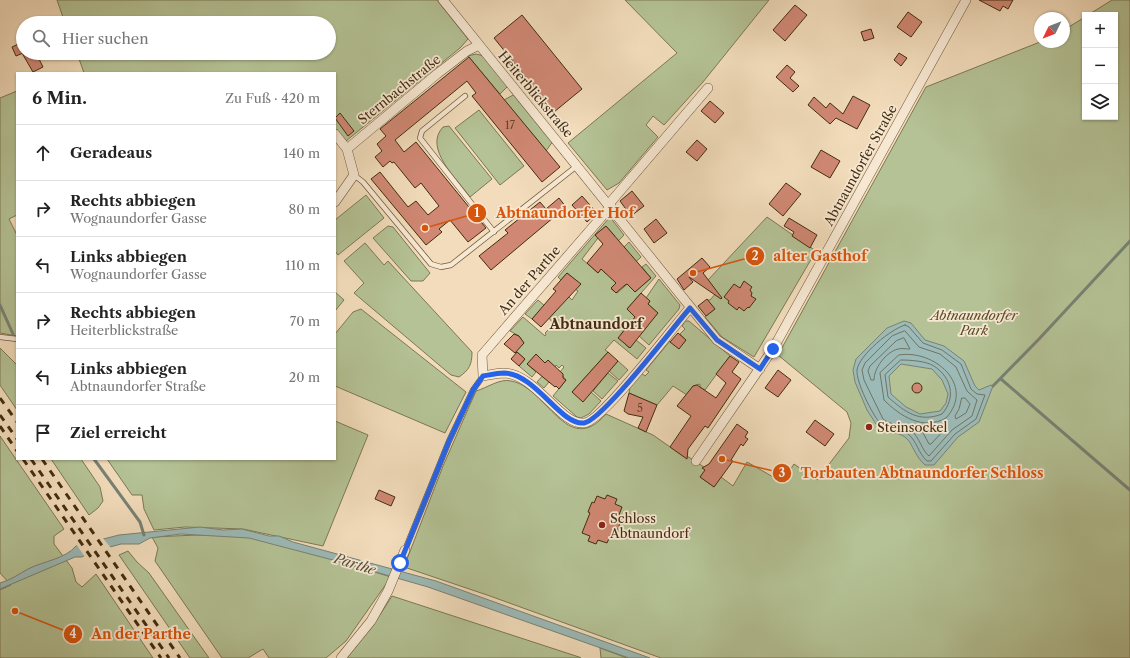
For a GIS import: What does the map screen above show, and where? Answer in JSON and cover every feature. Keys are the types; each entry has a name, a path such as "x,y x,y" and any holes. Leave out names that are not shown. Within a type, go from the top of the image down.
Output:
{"street":[{"name":"Heiterblickstraße","path":"444,0 717,340 760,369"},
{"name":"Abtnaundorfer Straße","path":"696,461 773,349 966,0"},
{"name":"Sternbachstraße","path":"347,149 467,50 479,45"},
{"path":"610,205 708,88"},
{"path":"336,135 347,149 354,174 336,201"},
{"name":"An der Parthe","path":"483,376 482,355 610,205"},
{"path":"483,376 504,373 528,382 571,420 584,423 595,418 610,403 690,308"},
{"path":"341,658 371,622 393,580 405,550"}],"lane":[{"path":"465,96 422,131 420,138 494,232"},
{"path":"354,174 363,182 431,264 442,267 452,265 578,165"},
{"path":"0,337 16,339"},
{"path":"405,550 449,441 473,390 483,376"}],"green space":[{"path":"57,0 437,0 468,39 460,48 346,141 336,129 336,72 84,72 79,60 336,60 336,16 63,16"},
{"path":"625,0 769,0 703,82 664,125 653,116 646,125 658,137 619,183 607,190 568,143 677,53"},
{"name":"Abtnaundorfer Park","path":"1112,0 1130,0 1130,658 661,658 490,596 404,567 443,466 476,391 502,381 507,380 524,386 536,395 557,417 568,425 580,429 592,426 606,414 653,435 683,456 687,456 704,467 705,471 700,477 714,487 721,477 733,486 747,462 782,482 794,464 817,480 849,438 851,423 847,412 778,355 926,87 1034,44 1034,48 1070,48 1070,26 1082,19 1082,120 1118,120 1118,12 1093,12"},
{"path":"476,54 484,56 508,86 500,94 468,56"},
{"path":"16,91 16,216 9,219 16,233 16,336 0,333 0,98"},
{"path":"515,94 553,141 546,151 504,100"},
{"path":"479,110 524,166 500,185 455,128"},
{"path":"449,126 492,179 470,197 450,172 439,154 437,144 438,135 443,127"},
{"path":"366,195 384,218 338,255 336,252 336,219"},
{"path":"610,217 624,235 602,258 610,240 615,236 606,226 595,235 598,238 582,259 598,273 601,269 606,274 629,242 641,257 629,268 611,289 617,293 631,281 634,284 630,287 635,292 651,278 642,267 646,264 656,276 627,309 648,324 658,313 648,304 650,301 646,298 659,279 680,305 679,309 649,345 628,326 620,335 627,341 625,344 629,348 636,340 646,348 637,359 614,340 605,350 608,352 572,392 591,392 601,401 589,414 581,418 577,417 553,396 566,380 560,372 564,367 562,365 559,368 556,365 549,382 544,388 537,382 552,365 545,363 536,355 527,364 536,372 532,377 519,366 525,359 516,351 524,343 519,336 510,331 523,317 545,336 545,333 554,324 541,309 532,319 525,314 538,300 553,313 568,296 572,300 578,291 575,289 579,286 579,283 567,273 561,280 558,277"},
{"path":"767,217 816,251 754,357 722,337 705,317 715,309 707,300 710,300 717,292 708,280"},
{"path":"388,226 393,227 430,273 423,281 411,281 373,238"},
{"path":"365,243 384,265 388,261 472,352 469,367 459,377 451,375 354,293 364,283 344,261"},
{"path":"336,293 344,300 336,310"},
{"path":"361,309 466,392 445,433 336,386 336,333 353,312"},
{"path":"685,321 689,321 730,356 705,390 700,387 700,384 693,386 687,395 673,386 657,405 629,393 630,387 641,373 645,376 649,372 646,370 670,341 679,348 686,340 680,334 685,329 682,326"},
{"path":"0,348 16,364 16,409 0,385"},
{"path":"618,361 628,370 619,380 609,371"},
{"path":"608,373 618,381 602,399 593,391"},
{"path":"336,421 368,435 323,546 243,529 185,527 154,530 144,509 142,495 132,495 108,460 336,460"},
{"path":"0,436 64,529 54,536 54,544 72,568 76,582 82,587 96,574 153,658 0,658 0,590 11,585 0,573"},
{"path":"52,460 82,460 100,487 103,501 98,508 89,515"},
{"path":"197,535 243,536 279,543 391,577 346,641 326,658 269,658 263,649 248,658 222,658 155,561 158,548 152,537"},
{"path":"128,551 149,573 209,658 190,658 119,555"},
{"path":"392,596 581,658 347,658 376,621"},
{"path":"600,648 627,658 601,658"}],"water":[{"path":"904,321 911,323 925,340 944,346 964,361 975,386 979,390 991,385 993,386 979,422 958,437 934,465 925,465 919,459 907,438 895,433 885,432 876,424 867,410 855,382 853,370 856,359 887,328","holes":["901,364 932,369 942,380 948,394 946,403 940,411 920,414 906,407 891,394 889,376"]},
{"name":"Parthe","path":"200,527 223,530 242,529 269,536 279,536 293,542 436,581 650,658 629,658 428,587 249,538 181,534 150,538 139,544 121,544 88,553 82,557 75,557 0,589 0,583 11,579 34,566 60,557 76,546 119,535"}],"pier":[{"path":"102,537 111,548 85,557 76,544"}],"building":[{"path":"979,0 1013,0 1008,9 1003,6 1000,11"},
{"path":"795,5 807,15 785,41 773,30"},
{"path":"908,12 922,22 911,37 897,27"},
{"path":"522,15 582,89 554,112 494,38"},
{"path":"871,29 874,38 864,41 861,32"},
{"path":"16,45 16,56 12,47"},
{"path":"899,53 907,58 901,66 894,60"},
{"path":"469,57 560,167 542,182 472,96 476,93 467,81 395,140 404,152 416,142 486,228 468,242 450,220 439,229 442,232 426,245 371,179 380,172 408,207 416,201 428,215 439,206 421,183 415,188 394,162 392,163 390,161 383,167 375,157 382,151 377,144 386,136 380,129"},
{"path":"26,60 40,60 43,67 33,72"},
{"path":"787,65 795,72 790,78 799,86 793,92 776,77"},
{"path":"853,96 870,105 857,129 836,118 830,124 808,105 814,97 826,108 830,103 843,114"},
{"path":"710,101 724,113 715,123 701,111"},
{"path":"340,113 354,131 348,136 336,119 336,117"},
{"path":"697,140 707,149 697,161 686,152"},
{"path":"821,150 840,161 830,178 811,167"},
{"path":"786,183 801,194 783,216 769,204"},
{"path":"632,191 644,206 631,216 620,201"},
{"path":"582,196 597,213 587,222 572,205"},
{"path":"559,198 566,207 491,270 479,256 508,233 505,230 540,202 546,209"},
{"path":"789,218 817,235 810,248 792,236 794,232 784,226"},
{"path":"656,219 667,233 654,243 644,229"},
{"path":"606,226 651,278 635,292 627,284 616,293 611,288 616,283 601,269 598,273 587,263 603,244 595,235"},
{"path":"702,258 710,267 703,273 722,298 721,299 689,277 693,282 684,290 677,279"},
{"path":"567,273 581,284 541,327 532,319 556,291 553,289"},
{"path":"744,281 752,287 750,290 752,293 751,296 756,299 749,308 748,307 744,311 739,307 737,310 728,303 729,301 724,297 734,284 740,288"},
{"path":"641,293 650,301 648,304 658,313 630,348 618,338 635,317 627,309"},
{"path":"707,299 715,309 706,316 698,306"},
{"path":"678,333 686,340 679,349 670,342"},
{"path":"514,334 519,336 524,343 515,353 504,344"},
{"path":"517,352 525,359 519,366 511,359"},
{"path":"608,352 618,361 583,402 572,392"},
{"path":"536,354 545,363 548,360 563,374 563,378 566,380 559,389 527,364"},
{"path":"730,356 739,362 732,372 741,379 708,428 705,426 688,449 687,459 670,447 691,416 677,406 693,386 697,385 716,398 726,383 716,374"},
{"path":"778,370 791,380 778,397 765,388"},
{"path":"915,383 919,383 922,388 919,393 915,393 912,390 912,386"},
{"path":"629,393 657,405 646,432 638,428 643,417 628,414 624,411"},
{"path":"815,420 834,434 825,446 806,432"},
{"path":"737,424 748,432 745,437 748,439 743,446 741,444 731,460 733,461 714,487 700,477 705,470 702,468 709,464"},
{"path":"379,490 395,497 391,506 375,499"},
{"name":"Schloss Abtnaundorf","path":"607,495 617,499 615,504 622,507 619,515 623,516 615,536 611,534 607,543 598,540 596,544 588,541 590,536 582,533 590,513 588,512 592,502 594,503 597,496 605,499"}],"waterway":[{"path":"993,386 1130,241"},
{"path":"0,305 13,334"},
{"path":"1001,379 1130,490"},
{"path":"95,460 140,522 144,535"}],"railway":[{"path":"0,398 16,421"},
{"path":"0,415 16,438"},
{"path":"0,426 16,450"},
{"path":"24,460 161,658"},
{"path":"32,460 169,658"},
{"path":"43,460 180,658"}],"place":[{"name":"Abtnaundorfer Hof","path":"425,228"},
{"name":"alter Gasthof","path":"693,273"},
{"name":"Steinsockel","path":"869,427"},
{"name":"Torbauten Abtnaundorfer Schloss","path":"722,459"},
{"name":"Schloss Abtnaundorf","path":"602,525"},
{"name":"An der Parthe","path":"15,611"}],"district":[{"name":"Abtnaundorf","path":"596,324"}],"route":[{"path":"400,563 449,441 473,390 483,376 504,373 517,376 528,382 571,420 578,423 584,423 595,418 610,403 690,308 717,340 760,369 773,349"}]}
